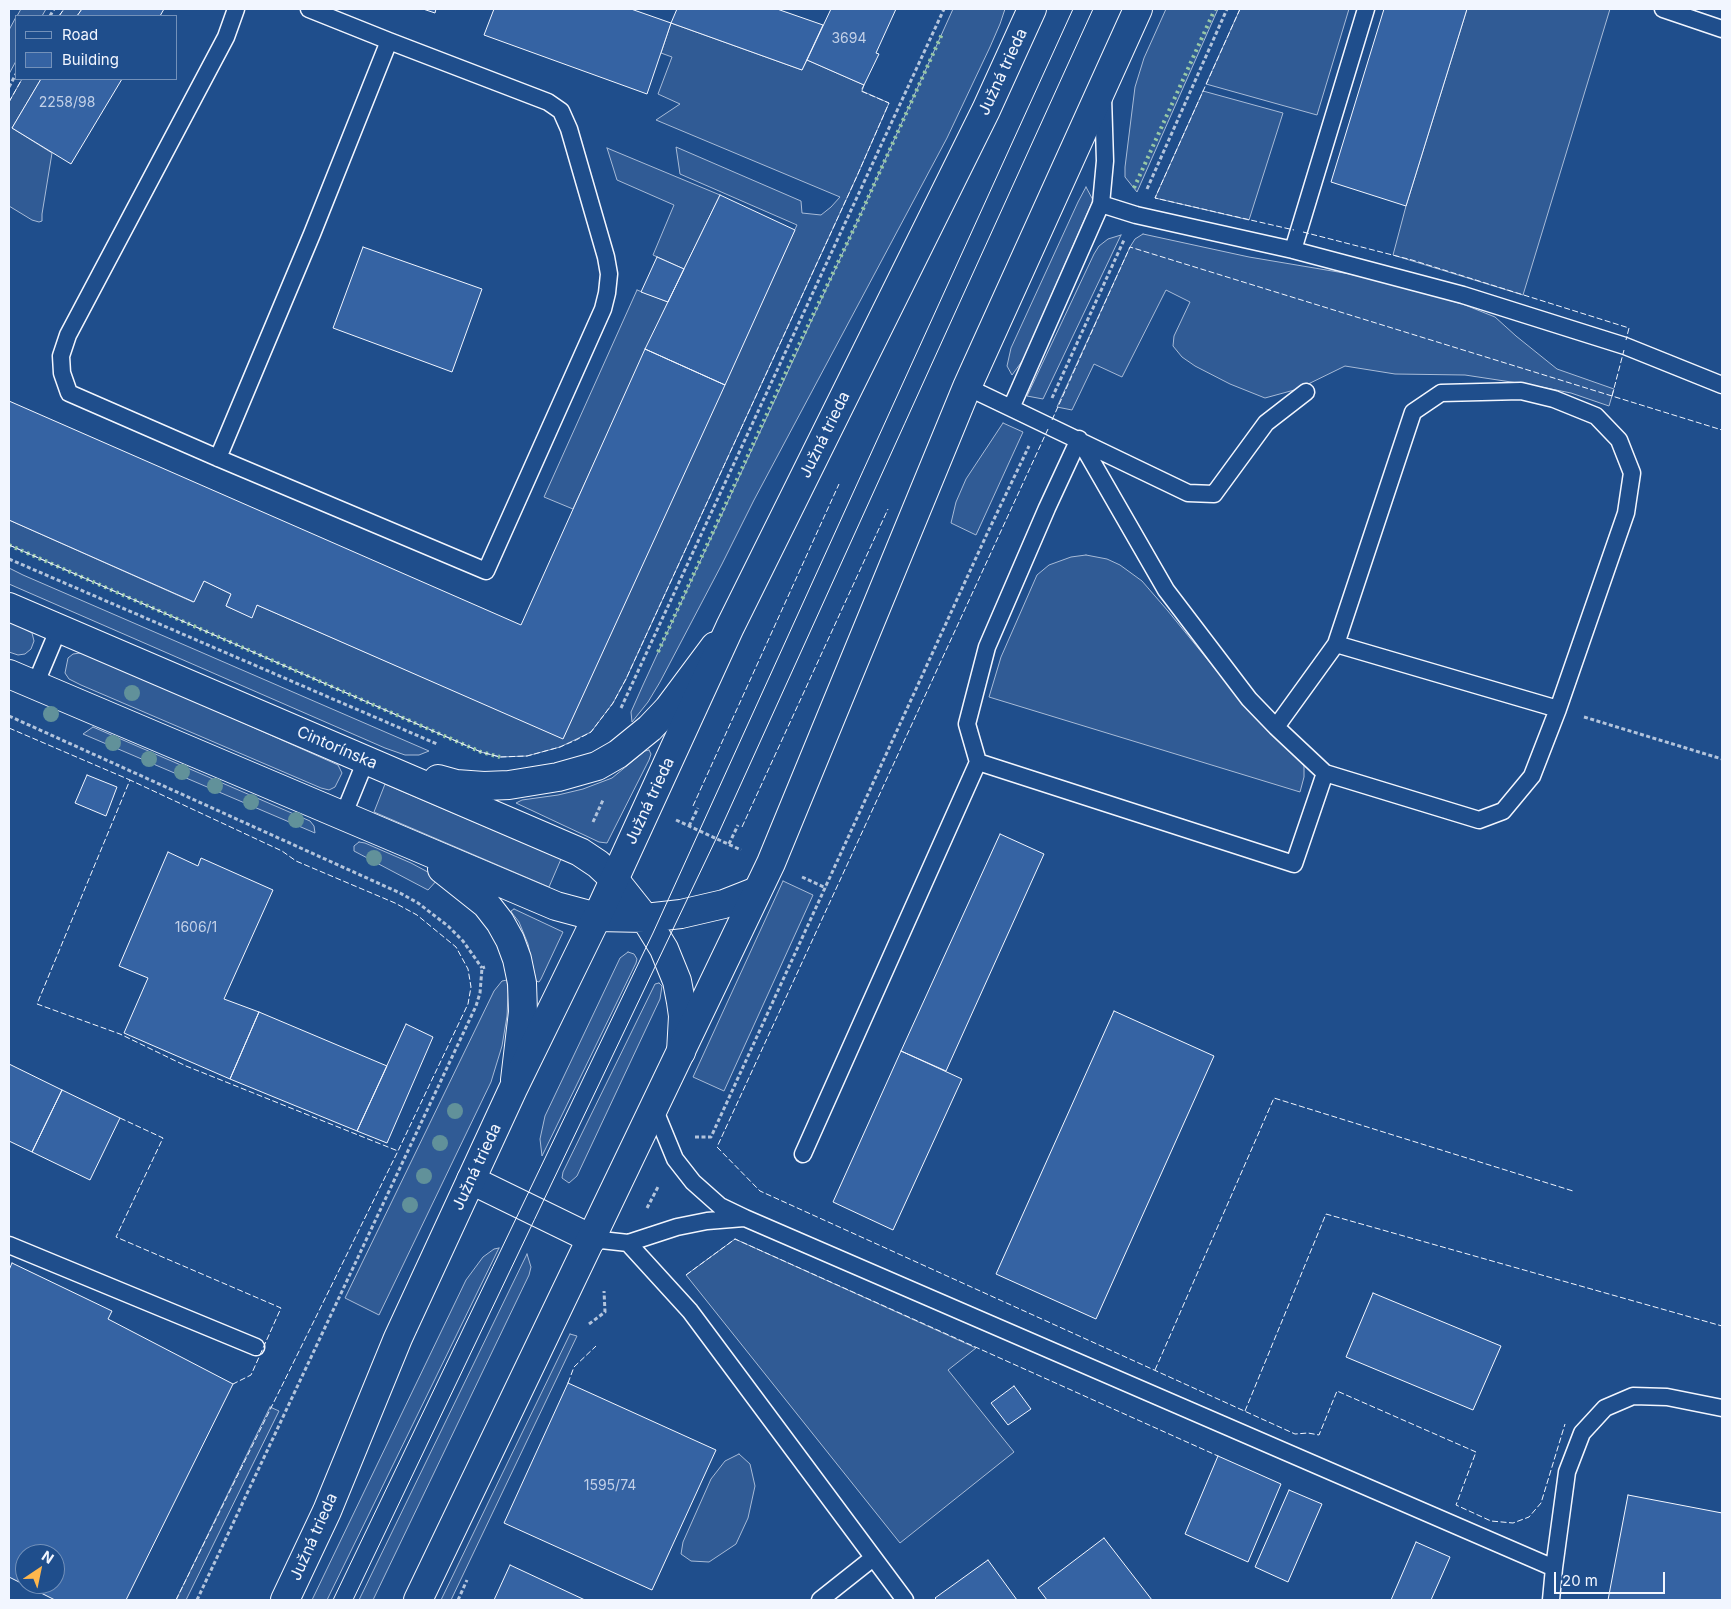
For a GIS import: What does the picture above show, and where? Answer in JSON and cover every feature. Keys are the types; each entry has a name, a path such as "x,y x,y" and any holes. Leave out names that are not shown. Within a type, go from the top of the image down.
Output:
{"street":[{"name":"Južná trieda","path":"285,1600 326,1511 398,1338 513,1089 597,917 730,627 986,110 1032,9"},
{"path":"418,1600 771,863 967,387 1138,9"},
{"name":"Cintorínska","path":"9,607 580,852 598,864 614,879 645,918 664,949 677,981 683,1016 681,1053"},
{"path":"372,763 456,784 484,786 534,782 597,766 618,754 650,728 668,709 730,627"},
{"path":"9,674 556,906 597,917 645,918 681,914 724,904 757,891"},
{"path":"408,844 486,904 500,922 510,940 517,959 522,983 523,1012 513,1089"},
{"path":"471,1180 592,1239"}],"lane":[{"path":"236,9 226,37 68,335 61,356 62,373 69,393 486,572 603,309 608,274 606,257 569,129 561,110 548,102 309,9"},
{"path":"1293,250 1366,9"},
{"path":"1663,9 1722,28"},
{"path":"218,458 312,234 389,41"},
{"path":"1011,408 1100,204 1105,161 1102,87"},
{"path":"1100,204 1136,215 1293,250 1463,295 1625,346 1722,386"},
{"path":"967,387 1079,439 1188,493 1214,494 1266,423 1306,392"},
{"path":"1079,439 1166,590 1250,699 1276,727 1325,773 1479,820 1503,811 1532,776 1558,709 1626,514 1632,473 1619,440 1596,416 1554,398 1521,391 1440,393 1413,412 1336,644 1276,727"},
{"path":"803,1154 978,762 967,724 987,647 1079,439"},
{"path":"35,685 59,628"},
{"path":"1336,644 1558,709"},
{"path":"978,762 1294,864 1325,773"},
{"path":"343,816 372,763"},
{"path":"654,1108 675,1159 693,1182 720,1206 1554,1568"},
{"path":"592,1239 628,1243 677,1227 707,1221 745,1218"},
{"path":"628,1243 690,1311 905,1600"},
{"path":"9,1245 256,1347"},
{"path":"1551,1600 1567,1472 1582,1433 1605,1408 1633,1396 1667,1397 1722,1408"},
{"path":"820,1600 874,1558"}],"path":[{"path":"618,715 944,9"},
{"path":"585,1330 589,1323 605,1312 604,1291 667,1169 687,1137 711,1137 986,536 1041,422 1136,215 1227,9"},
{"path":"9,87 15,76"},
{"path":"9,558 438,744"},
{"path":"1558,709 1722,759"},
{"path":"9,716 400,893 418,903 448,926 463,941 482,968 480,993 476,1006 197,1600"},
{"path":"591,827 603,800 599,794"},
{"path":"648,808 826,888"},
{"path":"689,826 698,808"},
{"path":"729,844 738,825"},
{"path":"482,968 489,966"},
{"path":"458,1600 470,1574"}],"shaded area":[{"path":"21,9 46,9 43,15 18,15"},
{"path":"64,9 82,9 78,15 60,15"},
{"path":"953,9 1005,9 990,47 947,138 754,500 660,682 648,702 632,722 631,712 643,685 858,220"},
{"path":"1166,9 1218,9 1137,192 1125,177 1135,87 1144,58"},
{"path":"1240,9 1349,9 1317,115 1206,84"},
{"path":"1467,9 1610,9 1523,295 1393,255 1406,206"},
{"path":"15,19 15,63 9,74 9,30"},
{"path":"671,23 802,70 807,60 864,85 862,91 889,103 626,679 613,703 591,732 560,747 527,756 500,757 481,752 9,545 9,520 193,602 204,581 231,594 226,606 251,617 257,605 563,738 797,225 680,174 676,147 801,201 802,213 821,215 840,197 656,120 680,104 658,94 672,57 661,53"},
{"path":"21,80 40,80 12,128 52,153 42,221 39,222 32,220 9,206 9,102"},
{"path":"1203,91 1283,113 1249,220 1155,198"},
{"path":"607,148 720,195 684,269 653,255 674,205 617,180"},
{"path":"1086,187 1093,200 1023,360 1012,375 1007,366 1011,348"},
{"path":"1143,234 1249,257 1350,274 1413,289 1465,305 1495,317 1557,369 1614,389 1609,406 1571,393 1465,375 1395,374 1345,366 1298,389 1265,398 1230,384 1182,357 1173,346 1174,336 1190,302 1166,290 1122,377 1094,364 1072,410 1057,407 1130,247 1135,239"},
{"path":"1121,235 1043,399 1027,396 1094,254 1099,246 1108,239"},
{"path":"637,290 668,302 573,509 544,497"},
{"path":"1003,423 1023,432 976,535 951,523 956,502 966,479"},
{"path":"1086,555 1107,559 1120,565 1142,581 1251,713 1292,751 1304,766 1304,777 1300,792 989,697 1001,657 1037,575 1049,565 1071,557"},
{"path":"9,568 429,751 419,755 405,755 385,748 9,584"},
{"path":"9,621 32,633 34,641 31,649 25,654 18,655 9,652"},
{"path":"73,654 88,654 338,765 342,773 335,787 329,790 321,788 81,685 69,679 65,673 68,658"},
{"path":"93,727 310,821 314,826 315,833 83,734"},
{"path":"649,750 651,754 649,760 607,843 599,842 516,803 522,800 583,789 612,778 645,751"},
{"path":"385,784 561,859 549,887 374,812"},
{"path":"359,842 411,863 439,878 428,890 354,851 354,846"},
{"path":"783,881 813,895 724,1091 693,1077"},
{"path":"514,909 563,932 539,982 536,981 528,944 519,922 511,911"},
{"path":"628,952 634,954 637,959 636,963 542,1156 540,1139 545,1116 620,958"},
{"path":"507,980 507,1016 502,1046 491,1082 379,1315 345,1298 494,991 502,981"},
{"path":"659,983 662,986 660,999 577,1176 569,1183 562,1178 563,1172 655,984"},
{"path":"735,1239 976,1348 948,1370 1014,1452 900,1543 686,1275"},
{"path":"499,1248 327,1600 312,1600 466,1280 483,1257 494,1249"},
{"path":"527,1254 531,1267 529,1275 373,1600 359,1600"},
{"path":"570,1334 577,1336 451,1600 441,1600"},
{"path":"270,1407 279,1411 186,1600 176,1600"},
{"path":"739,1454 750,1464 755,1486 748,1518 736,1544 709,1562 691,1561 681,1554 683,1542 711,1479 725,1461"}],"building":[{"path":"82,9 164,9 161,15 78,15"},
{"path":"423,9 436,9 435,13"},
{"path":"494,9 631,9 671,23 647,94 484,35"},
{"path":"677,9 777,9 823,25 802,70 671,23"},
{"path":"831,9 896,9 876,53 879,54 864,85 807,60"},
{"path":"1384,9 1467,9 1406,206 1331,182"},
{"path":"40,80 121,80 71,164 12,128"},
{"path":"720,195 795,230 725,385 645,349"},
{"path":"363,247 482,289 452,372 333,328"},
{"path":"657,257 684,269 668,302 641,292"},
{"path":"645,349 725,385 563,739 257,605 252,618 226,606 231,594 204,581 194,602 9,520 9,401 521,625"},
{"path":"87,775 117,787 106,816 75,803"},
{"path":"1000,834 1044,854 946,1071 901,1051"},
{"path":"168,852 198,866 201,858 273,890 224,999 259,1012 230,1079 124,1033 148,978 119,966"},
{"path":"1114,1011 1214,1056 1096,1319 996,1274"},
{"path":"259,1012 387,1066 357,1131 230,1079"},
{"path":"406,1024 433,1037 387,1143 357,1131"},
{"path":"901,1051 962,1079 893,1230 833,1202"},
{"path":"9,1064 62,1090 32,1152 9,1141"},
{"path":"62,1090 120,1118 90,1180 32,1152"},
{"path":"12,1263 112,1311 108,1319 233,1384 126,1600 55,1600 43,1594 65,1594 65,1544 15,1544 15,1580 9,1577 9,1270"},
{"path":"1373,1293 1501,1346 1473,1410 1346,1357"},
{"path":"568,1383 716,1450 652,1590 504,1523"},
{"path":"1014,1386 1031,1409 1008,1425 991,1403"},
{"path":"1218,1456 1281,1484 1248,1562 1185,1534"},
{"path":"1289,1490 1322,1504 1288,1582 1255,1567"},
{"path":"1628,1495 1722,1513 1722,1600 1608,1600"},
{"path":"1104,1538 1152,1600 1047,1600 1038,1588"},
{"path":"1416,1542 1450,1557 1431,1600 1391,1600"},
{"path":"988,1560 1017,1600 937,1600 935,1598"},
{"path":"510,1565 585,1600 494,1600"}],"tram line":[{"path":"333,1600 653,933 1073,9"},
{"path":"353,1600 716,839 1093,9"}],"hedge":[{"path":"1134,188 1215,9"},
{"path":"658,652 942,34"},
{"path":"9,545 481,752 500,757"}],"fence":[{"path":"60,15 64,9"},
{"path":"1240,9 1155,198 1294,230"},
{"path":"9,102 21,80"},
{"path":"9,545 481,752 500,757 527,756 560,747 591,732 613,703 626,679 889,103 861,91 864,85"},
{"path":"1303,232 1412,260 1629,328 1626,340"},
{"path":"1052,420 1130,247 1722,430"},
{"path":"1612,396 1624,350"},
{"path":"1048,429 717,1147 760,1191 1295,1434 1308,1433 1319,1435 1337,1391 1476,1452 1456,1505 1491,1521 1513,1523 1529,1517 1541,1503 1565,1424"},
{"path":"693,806 839,484"},
{"path":"742,827 888,509"},
{"path":"9,728 130,780"},
{"path":"176,1600 398,1151 468,1004 471,987 468,969 456,947 417,915 395,903 296,861 282,851 130,780 37,1004 120,1034 186,1066 398,1151"},
{"path":"1155,1370 1274,1098 1573,1191"},
{"path":"120,1118 163,1138 116,1237 281,1308 251,1375 233,1384"},
{"path":"1245,1411 1326,1214 1722,1326"},
{"path":"686,1275 735,1239 1218,1456"},
{"path":"568,1383 574,1367 596,1346"}]}
